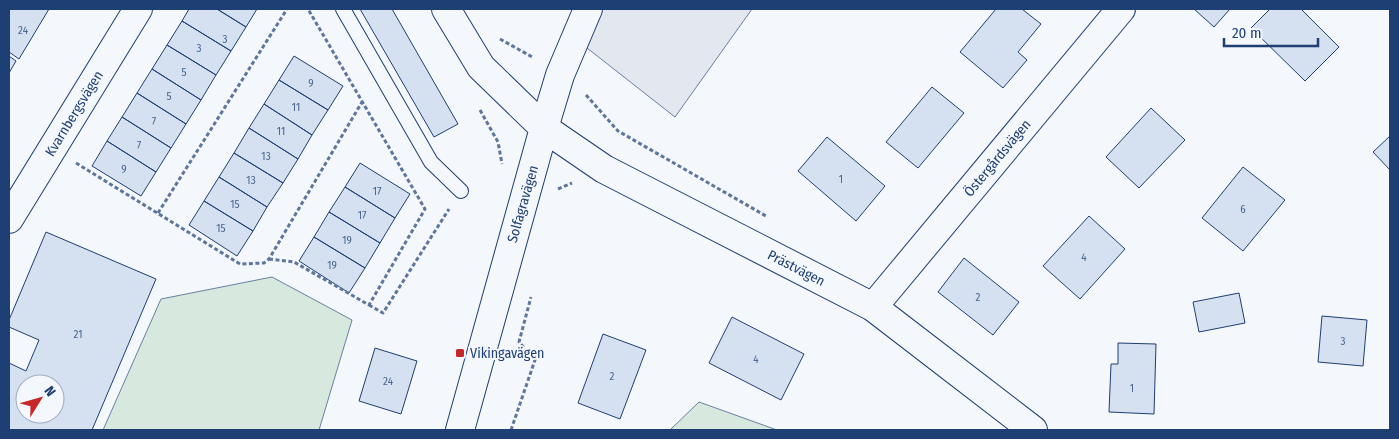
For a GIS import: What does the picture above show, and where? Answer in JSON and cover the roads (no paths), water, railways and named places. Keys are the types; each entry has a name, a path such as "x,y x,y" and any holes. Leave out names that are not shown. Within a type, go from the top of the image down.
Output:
{"street":[{"name":"Kvarnbergsvägen","path":"9,220 138,9"},
{"path":"446,9 481,67 544,128 560,75 588,9"},
{"name":"Östergårdsvägen","path":"872,307 1121,9"},
{"name":"Prästvägen","path":"544,128 604,169 872,307 1033,430"},
{"name":"Solfagravägen","path":"460,430 544,128"}],"lane":[{"path":"343,9 431,162 461,191"}],"place":[{"name":"Vikingavägen","path":"460,353"}]}
